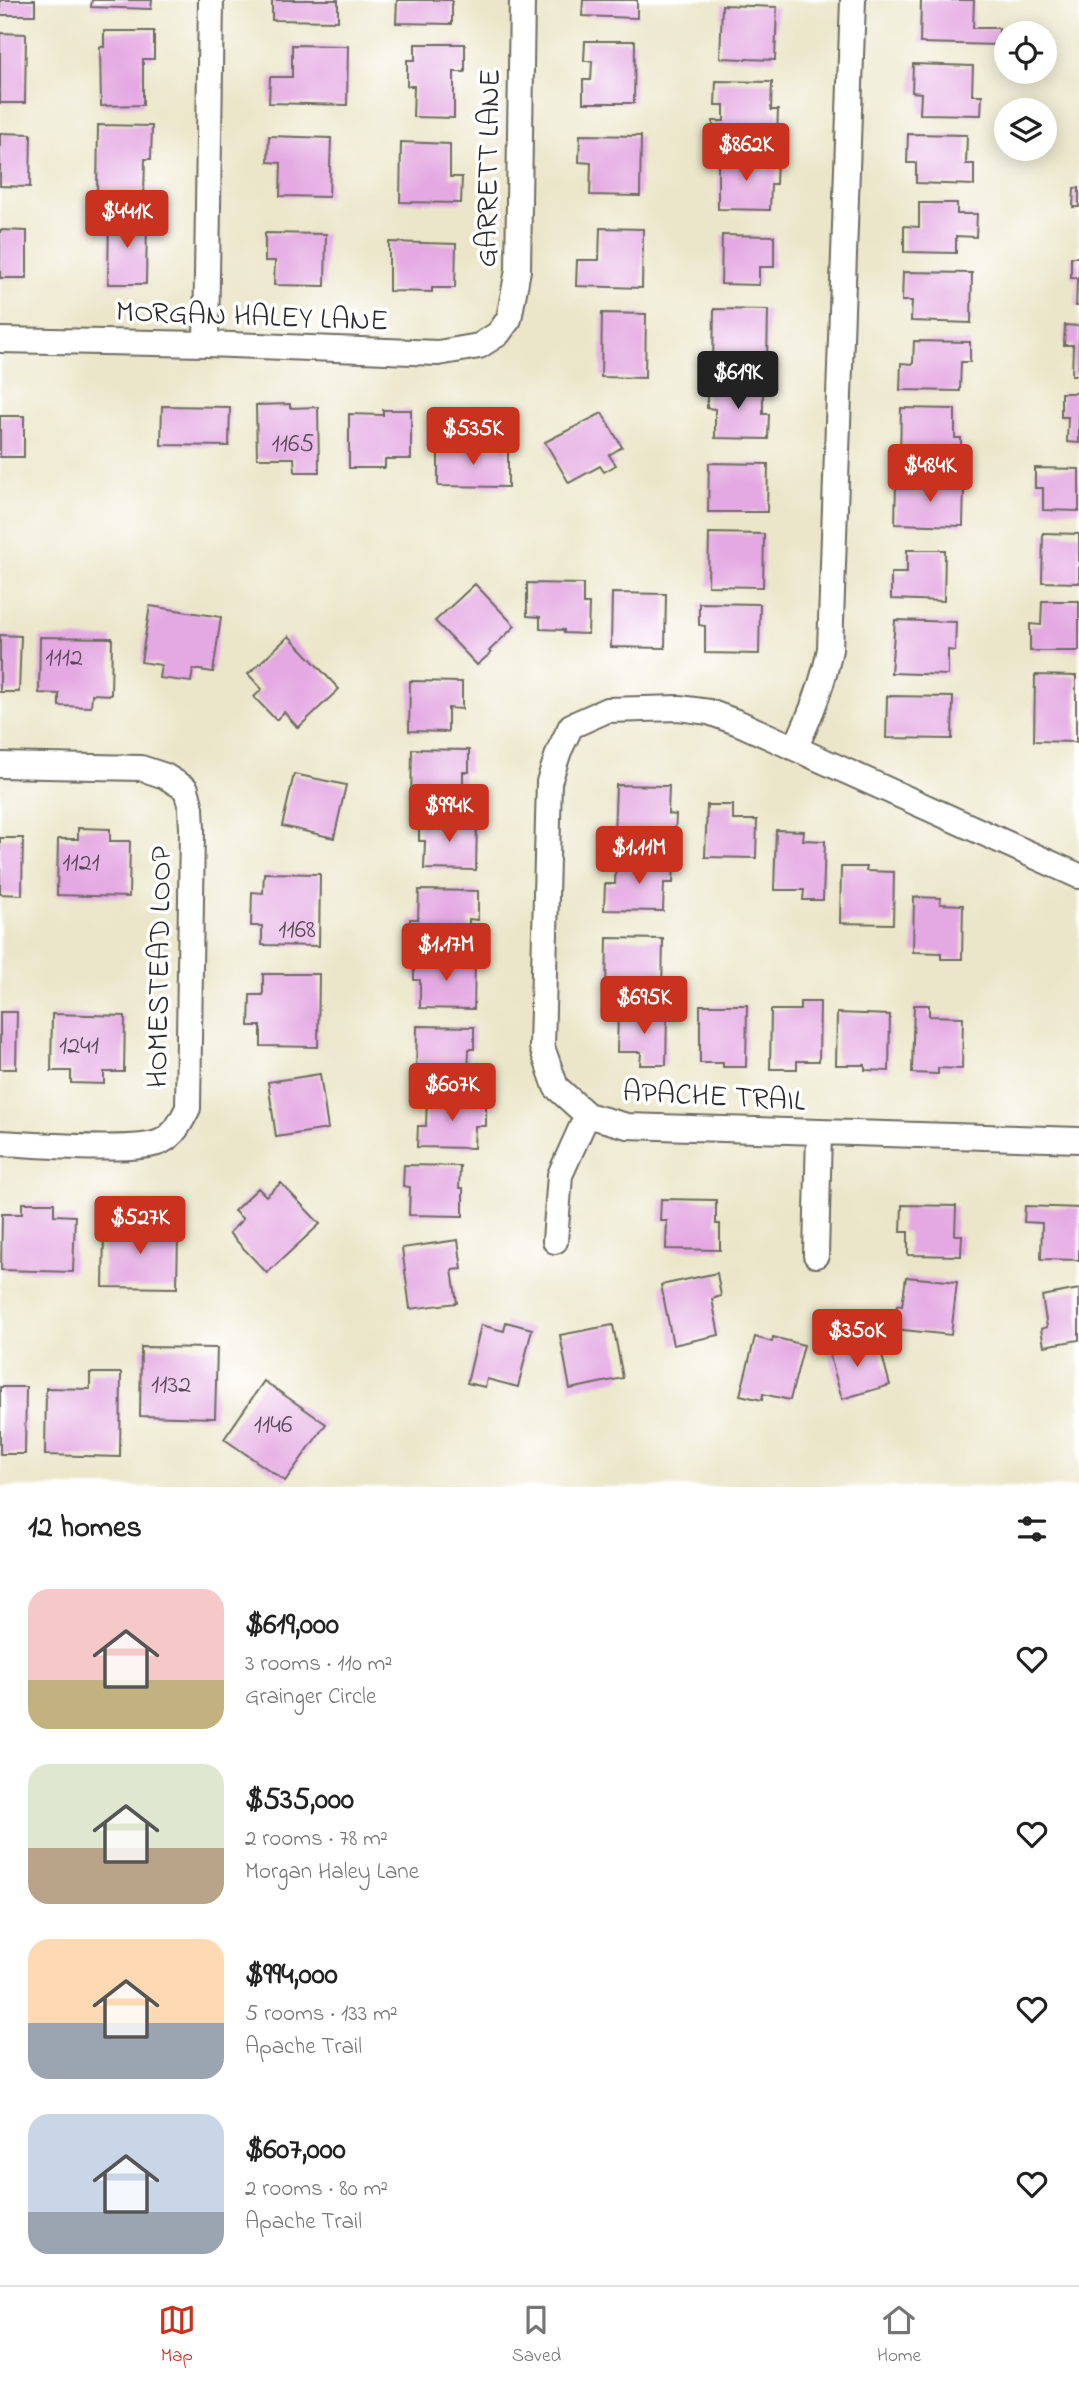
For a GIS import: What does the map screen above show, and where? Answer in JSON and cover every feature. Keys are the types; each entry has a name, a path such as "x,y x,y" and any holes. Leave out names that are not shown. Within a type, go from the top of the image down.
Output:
{"street":[{"path":"206,344 211,0"},
{"name":"GARRETT LANE","path":"498,334 509,319 518,270 522,0"},
{"path":"795,748 812,714 830,649 853,0"},
{"name":"MORGAN HALEY LANE","path":"0,340 206,344 438,353 480,346 498,334"},
{"name":"APACHE TRAIL","path":"1079,876 709,712 679,708 607,710 571,726 549,782 542,1047 556,1087 587,1115 627,1126 1079,1140"},
{"name":"HOMESTEAD LOOP","path":"0,765 141,768 165,776 186,789 191,808 192,829 188,1108 177,1129 161,1142 139,1148 0,1143"},
{"path":"555,1241 559,1175 587,1115"},
{"path":"816,1255 819,1132"}],"building":[{"path":"0,0 35,0 35,15 0,15"},
{"path":"92,0 152,0 151,9 91,7"},
{"path":"272,0 338,0 338,21 272,20"},
{"path":"397,0 452,0 452,24 396,23"},
{"path":"583,0 637,0 637,18 582,16"},
{"path":"921,0 974,0 973,28 994,28 994,45 920,43"},
{"path":"722,5 777,7 775,60 720,58"},
{"path":"104,31 154,31 154,59 143,59 143,105 101,106 100,47 104,47"},
{"path":"0,33 26,34 25,103 0,103"},
{"path":"585,41 635,41 634,103 583,103 583,80 591,80 592,61 584,61"},
{"path":"415,44 465,44 465,72 454,72 454,118 413,117 414,86 407,86 407,60 415,60"},
{"path":"292,45 348,46 347,105 269,103 270,77 292,77"},
{"path":"913,64 973,66 972,95 982,95 981,115 920,114 921,93 912,92"},
{"path":"716,81 772,82 771,110 778,110 777,136 713,134 713,121 724,121 724,105 715,105"},
{"path":"98,125 152,126 151,159 145,159 144,195 97,194"},
{"path":"0,133 31,134 30,187 0,186"},
{"path":"908,134 967,135 966,164 974,164 974,185 916,183 916,163 907,163"},
{"path":"580,135 641,136 640,196 590,195 591,163 579,162"},
{"path":"269,136 331,138 329,197 280,196 281,163 268,162"},
{"path":"401,142 450,144 450,177 462,177 461,203 400,202"},
{"path":"718,157 777,158 776,184 771,184 770,210 718,209"},
{"path":"1074,188 1079,188 1079,207 1073,207"},
{"path":"919,203 957,203 957,214 977,214 976,237 956,236 956,253 904,252 904,226 919,227"},
{"path":"109,215 147,216 146,284 108,284"},
{"path":"600,228 643,229 642,288 576,286 577,260 599,260"},
{"path":"0,230 27,231 27,278 0,278"},
{"path":"265,233 326,234 325,286 274,285 275,261 265,261"},
{"path":"722,235 774,236 774,267 759,267 759,285 721,284"},
{"path":"389,242 456,244 455,288 432,288 432,292 389,291"},
{"path":"1071,257 1079,257 1079,306 1076,306 1077,278 1071,278"},
{"path":"903,272 972,273 971,323 911,321 912,301 902,301"},
{"path":"714,309 768,310 767,363 713,362"},
{"path":"602,313 646,314 645,378 601,377"},
{"path":"1065,325 1079,326 1079,375 1072,375 1073,345 1064,345"},
{"path":"914,341 970,342 970,362 961,362 960,391 900,390 901,363 913,364"},
{"path":"707,384 763,385 763,414 769,414 768,439 715,438 715,409 707,408"},
{"path":"1061,393 1079,393 1079,443 1067,442 1068,417 1061,417"},
{"path":"290,404 290,408 318,407 319,472 295,472 294,458 257,458 256,405"},
{"path":"162,406 230,407 229,446 161,445"},
{"path":"901,408 955,409 955,438 961,438 961,460 900,459"},
{"path":"383,410 411,410 411,459 385,459 385,468 349,468 349,414 383,415"},
{"path":"602,413 622,447 609,455 616,465 604,472 600,466 569,483 545,442"},
{"path":"0,416 24,416 24,457 0,457"},
{"path":"438,447 508,448 508,487 438,486"},
{"path":"709,463 768,464 767,512 708,512"},
{"path":"1035,468 1079,469 1079,511 1043,510 1043,488 1035,488"},
{"path":"896,483 964,485 963,526 895,524"},
{"path":"709,533 764,534 763,587 708,586"},
{"path":"1043,533 1079,534 1079,583 1042,582"},
{"path":"907,550 945,550 944,601 891,599 891,573 907,573"},
{"path":"527,583 583,584 583,604 589,604 588,634 540,629 540,617 527,616"},
{"path":"475,584 515,626 477,665 435,621"},
{"path":"612,593 666,594 665,648 611,647"},
{"path":"1042,601 1079,601 1079,651 1030,651 1030,624 1041,625"},
{"path":"699,603 760,604 759,654 705,653 705,626 699,625"},
{"path":"150,606 221,617 213,672 193,669 191,682 159,678 161,665 141,662"},
{"path":"895,620 956,622 955,651 948,650 948,675 891,673"},
{"path":"0,635 21,636 19,692 0,692"},
{"path":"289,636 339,689 298,728 284,712 276,720 254,697 262,689 248,674"},
{"path":"40,637 112,638 111,695 92,694 91,707 59,706 59,694 39,693"},
{"path":"1035,675 1076,676 1076,742 1034,741"},
{"path":"410,681 462,682 462,709 448,708 448,732 409,731"},
{"path":"887,696 953,697 952,739 886,738"},
{"path":"412,749 469,750 469,772 463,772 463,804 411,803"},
{"path":"294,774 346,785 334,838 282,826"},
{"path":"616,785 669,786 668,814 676,815 675,836 614,835"},
{"path":"707,805 733,805 733,820 757,820 756,858 705,857"},
{"path":"419,820 477,820 476,870 424,869 425,841 419,841"},
{"path":"78,828 110,829 110,841 130,841 129,897 57,895 58,839 78,839"},
{"path":"776,830 804,831 803,840 825,841 823,900 803,900 804,890 774,890"},
{"path":"0,838 23,838 22,895 0,894"},
{"path":"616,861 674,863 673,883 664,883 663,911 604,910 605,884 615,884"},
{"path":"841,867 867,867 866,871 894,872 893,924 840,923"},
{"path":"264,873 320,874 319,946 262,945 262,926 251,926 252,892 263,893"},
{"path":"419,890 478,891 478,920 469,919 469,940 410,939 410,919 418,919"},
{"path":"914,897 941,898 940,904 963,905 962,959 941,959 941,953 913,952"},
{"path":"607,938 663,939 662,993 606,991"},
{"path":"414,958 475,959 474,1009 420,1008 420,980 414,980"},
{"path":"263,974 319,974 318,1047 261,1046 261,1026 249,1026 250,995 263,995"},
{"path":"800,1002 820,1002 819,1061 797,1061 797,1069 770,1069 771,1010 800,1010"},
{"path":"700,1005 747,1005 746,1067 700,1063"},
{"path":"914,1005 929,1005 929,1016 963,1017 962,1069 938,1068 938,1074 912,1073"},
{"path":"0,1012 17,1012 16,1069 0,1069"},
{"path":"618,1012 667,1013 666,1065 640,1065 641,1052 617,1052"},
{"path":"837,1013 890,1015 889,1071 865,1070 865,1065 836,1065"},
{"path":"52,1014 125,1016 124,1072 104,1072 104,1084 71,1083 71,1071 51,1071"},
{"path":"417,1026 474,1027 474,1049 469,1049 468,1079 416,1078"},
{"path":"320,1074 328,1129 276,1137 268,1082"},
{"path":"427,1098 486,1098 486,1126 475,1126 474,1148 417,1147 418,1126 426,1126"},
{"path":"404,1165 460,1166 459,1188 463,1188 463,1216 409,1215 410,1187 403,1186"},
{"path":"281,1183 320,1224 267,1273 229,1233 243,1219 234,1211 258,1188 266,1196"},
{"path":"661,1199 716,1200 720,1250 666,1249 667,1221 660,1221"},
{"path":"22,1203 54,1203 54,1215 75,1216 73,1272 1,1270 2,1214 22,1214"},
{"path":"902,1205 956,1206 955,1235 962,1235 961,1256 908,1255 908,1232 901,1232"},
{"path":"1025,1206 1079,1208 1079,1260 1041,1259 1042,1223 1024,1222"},
{"path":"124,1219 157,1220 157,1232 178,1232 177,1288 103,1287 104,1230 124,1230"},
{"path":"458,1240 462,1269 452,1270 457,1303 410,1309 402,1248"},
{"path":"717,1273 721,1296 712,1299 719,1335 673,1345 661,1285"},
{"path":"906,1277 957,1282 951,1335 894,1329 897,1305 902,1306"},
{"path":"1079,1289 1079,1340 1044,1346 1041,1329 1047,1327 1042,1296"},
{"path":"506,1322 532,1329 518,1387 487,1379 485,1387 467,1383 481,1325 504,1331"},
{"path":"613,1325 623,1378 570,1389 560,1335"},
{"path":"755,1337 772,1342 773,1337 804,1345 790,1400 763,1394 762,1400 740,1395"},
{"path":"853,1339 857,1355 880,1348 890,1385 842,1399 827,1346"},
{"path":"141,1347 217,1348 215,1418 140,1416"},
{"path":"90,1373 121,1373 120,1457 45,1455 46,1388 90,1389"},
{"path":"264,1381 326,1424 285,1481 224,1439"},
{"path":"0,1387 26,1387 25,1454 0,1454"}]}
